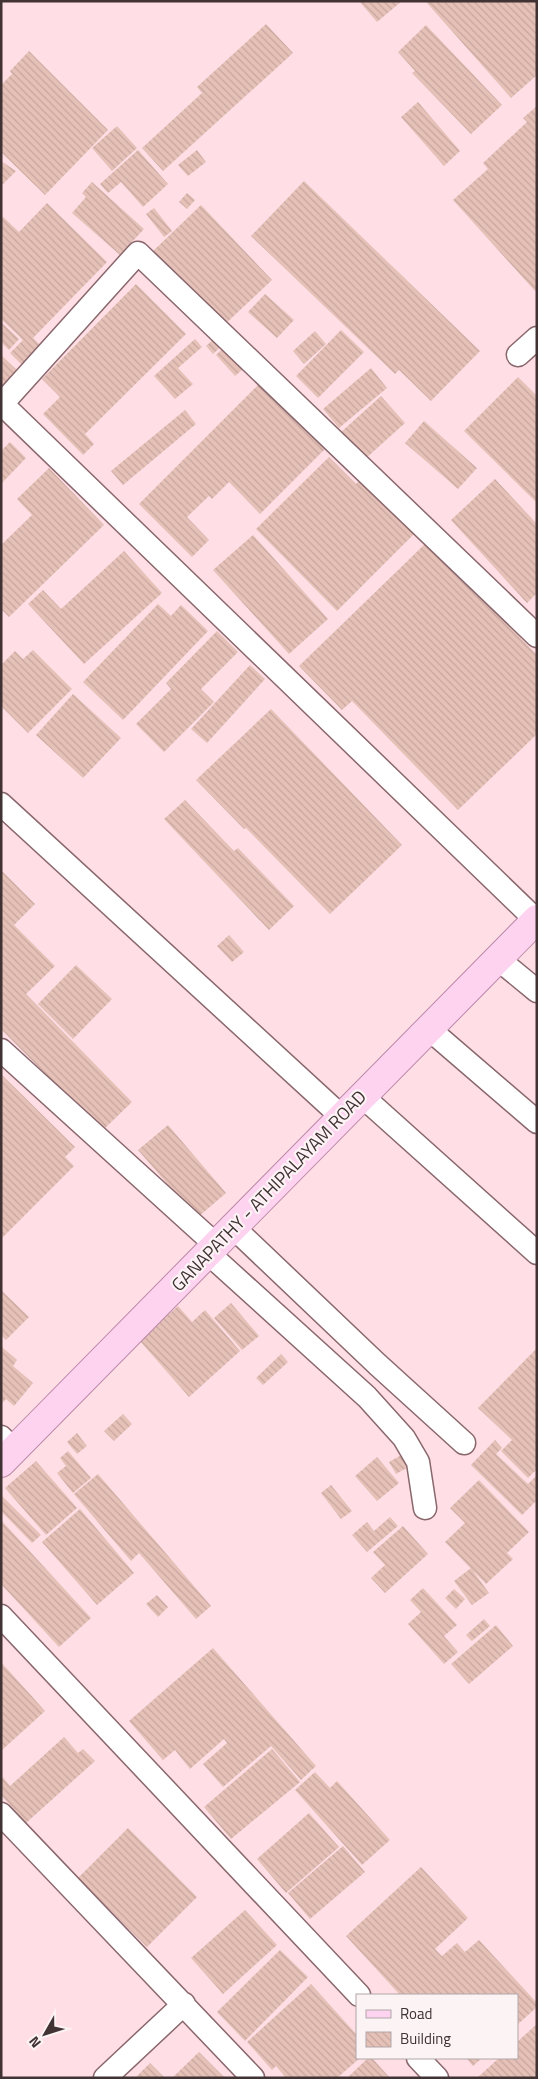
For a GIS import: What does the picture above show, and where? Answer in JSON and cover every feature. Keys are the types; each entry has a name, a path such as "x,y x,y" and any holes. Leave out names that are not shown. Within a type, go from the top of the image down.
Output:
{"main road":[{"name":"GANAPATHY - ATHIPALAYAM ROAD","path":"6,1450 219,1242 536,920"}],"street":[{"path":"536,920 2,403 138,253 537,636"},
{"path":"518,356 537,338"},
{"path":"1,804 342,1116"},
{"path":"498,959 537,991"},
{"path":"429,1029 537,1122"},
{"path":"1,1050 219,1242 376,1364 464,1443"},
{"path":"362,1096 537,1253"},
{"path":"219,1242 404,1438 418,1462 425,1508"},
{"path":"1,1616 358,1994"},
{"path":"1,1814 254,2078"},
{"path":"105,2078 184,2004"},
{"path":"419,2059 437,2078"}],"building":[{"path":"359,1 402,1 377,22"},
{"path":"428,1 537,1 537,75 511,98 427,3"},
{"path":"266,24 293,53 163,171 142,148 202,93 197,87"},
{"path":"426,25 502,105 471,134 412,73 415,71 398,52"},
{"path":"29,51 108,130 45,195 1,152 1,85 12,74 10,71"},
{"path":"418,102 460,151 444,166 401,117"},
{"path":"537,106 537,290 535,291 453,200 488,169 483,163 527,122 523,118"},
{"path":"117,126 137,148 112,171 92,148"},
{"path":"138,150 168,184 143,207 121,182 108,193 100,184"},
{"path":"197,150 206,162 188,176 178,165"},
{"path":"1,161 16,171 1,186"},
{"path":"304,181 480,351 431,401 399,370 395,374 251,236"},
{"path":"92,182 144,229 120,255 72,213 86,197 82,193"},
{"path":"187,193 195,200 187,209 179,202"},
{"path":"47,203 107,262 33,338 42,347 23,366 10,353 23,340 1,319 1,215 19,232"},
{"path":"201,205 272,280 221,328 151,253"},
{"path":"154,208 172,231 164,237 146,214"},
{"path":"136,284 186,334 85,434 94,444 83,455 43,414 60,397 42,379"},
{"path":"265,294 294,320 277,338 248,312"},
{"path":"1,322 19,339 9,350 1,342"},
{"path":"341,330 364,352 318,398 296,376"},
{"path":"315,331 326,344 304,364 293,351"},
{"path":"219,334 226,342 213,354 206,346"},
{"path":"195,339 202,347 178,368 193,384 175,399 154,376"},
{"path":"228,343 248,365 235,376 216,355"},
{"path":"1,355 18,371 3,388 1,386"},
{"path":"371,368 387,388 339,428 323,409"},
{"path":"518,377 537,396 537,503 464,431"},
{"path":"264,379 329,445 260,514 229,482 212,499 209,496 187,517 209,540 192,557 139,504"},
{"path":"381,396 405,423 364,460 340,433"},
{"path":"185,410 196,424 123,485 111,471"},
{"path":"424,421 477,468 458,489 405,443"},
{"path":"10,442 26,458 1,484 1,451"},
{"path":"329,457 356,484 363,477 417,531 337,611 256,529"},
{"path":"49,468 104,525 9,617 1,609 1,545 32,515 17,499"},
{"path":"495,479 537,524 537,593 527,603 451,520"},
{"path":"253,535 328,619 289,654 213,570"},
{"path":"427,542 537,655 537,734 458,810 352,701 342,710 299,666"},
{"path":"124,551 162,593 84,664 28,604 43,590 61,609"},
{"path":"158,604 171,616 181,605 208,631 123,720 83,682"},
{"path":"217,631 238,652 201,689 214,702 164,752 136,724 171,689 166,683"},
{"path":"33,650 72,689 28,733 1,706 1,665 15,651 23,659"},
{"path":"250,665 265,679 207,743 191,729"},
{"path":"73,694 121,738 83,778 36,735"},
{"path":"271,709 402,845 330,914 196,780"},
{"path":"185,800 234,851 238,848 294,906 269,930 164,819"},
{"path":"1,870 35,904 14,925 55,966 26,994 132,1102 102,1131 1,1029"},
{"path":"229,935 244,952 232,962 217,946"},
{"path":"76,965 112,999 73,1039 38,1004"},
{"path":"1,1074 75,1147 65,1157 74,1166 1,1239"},
{"path":"168,1125 226,1193 197,1218 138,1150"},
{"path":"1,1290 29,1317 6,1340 1,1335"},
{"path":"231,1303 259,1336 242,1350 214,1318"},
{"path":"178,1306 192,1322 205,1310 240,1351 189,1397 139,1340"},
{"path":"2,1347 17,1360 13,1366 33,1383 14,1406 6,1399 1,1404"},
{"path":"537,1348 537,1469 528,1478 501,1451 512,1440 478,1408"},
{"path":"281,1354 288,1362 263,1385 256,1378"},
{"path":"123,1414 132,1424 114,1441 104,1431"},
{"path":"77,1433 87,1446 77,1454 67,1442"},
{"path":"495,1440 502,1448 496,1454 528,1484 537,1475 537,1500 522,1515 471,1465"},
{"path":"68,1451 91,1478 73,1493 57,1473 66,1466 60,1458"},
{"path":"405,1453 412,1465 396,1474 389,1462"},
{"path":"377,1457 399,1483 377,1501 355,1476"},
{"path":"36,1461 77,1508 46,1535 5,1488"},
{"path":"98,1474 211,1606 196,1619 139,1553 131,1561 74,1494"},
{"path":"479,1480 529,1532 507,1553 513,1559 486,1584 445,1542 465,1523 450,1508"},
{"path":"331,1485 352,1511 341,1519 321,1493"},
{"path":"1,1495 41,1535 32,1543 1,1511"},
{"path":"80,1509 134,1573 97,1605 42,1542"},
{"path":"390,1517 398,1526 367,1552 352,1535 367,1522 374,1531"},
{"path":"1,1520 91,1618 59,1647 1,1584"},
{"path":"403,1526 428,1554 385,1593 371,1578 385,1565 373,1552"},
{"path":"471,1568 489,1593 472,1605 454,1581"},
{"path":"423,1588 457,1625 444,1636 458,1652 444,1664 408,1624 421,1612 410,1600"},
{"path":"454,1589 465,1599 456,1609 445,1598"},
{"path":"157,1595 168,1607 158,1617 146,1604"},
{"path":"484,1619 490,1626 472,1641 466,1635"},
{"path":"496,1625 513,1646 469,1684 451,1664"},
{"path":"213,1648 316,1766 301,1780 271,1746 223,1787 203,1764 227,1743 224,1739 190,1769 175,1750 163,1760 129,1721"},
{"path":"1,1662 45,1711 1,1751"},
{"path":"64,1737 78,1753 83,1749 95,1761 26,1823 1,1795 1,1775 10,1786"},
{"path":"272,1749 300,1782 231,1839 204,1807"},
{"path":"315,1772 330,1788 337,1781 390,1840 362,1865 295,1790"},
{"path":"309,1813 339,1847 286,1893 257,1859"},
{"path":"128,1828 197,1897 147,1947 78,1878"},
{"path":"343,1846 365,1872 310,1919 288,1893"},
{"path":"421,1867 468,1918 435,1949 442,1956 457,1943 465,1952 479,1940 537,2003 537,2007 518,2024 518,1994 399,1994 346,1936"},
{"path":"245,1910 277,1945 223,1994 191,1958"},
{"path":"280,1950 308,1977 245,2041 217,2012"},
{"path":"311,1984 356,2034 356,2059 359,2059 337,2078 286,2078 276,2066 272,2070 247,2042"},
{"path":"537,2024 537,2078 477,2078 498,2059 518,2059 518,2041"},
{"path":"199,2052 225,2078 172,2078"},
{"path":"367,2059 373,2059 390,2078 347,2078"},
{"path":"467,2059 481,2059 473,2066"},
{"path":"150,2063 165,2078 135,2078"}]}
